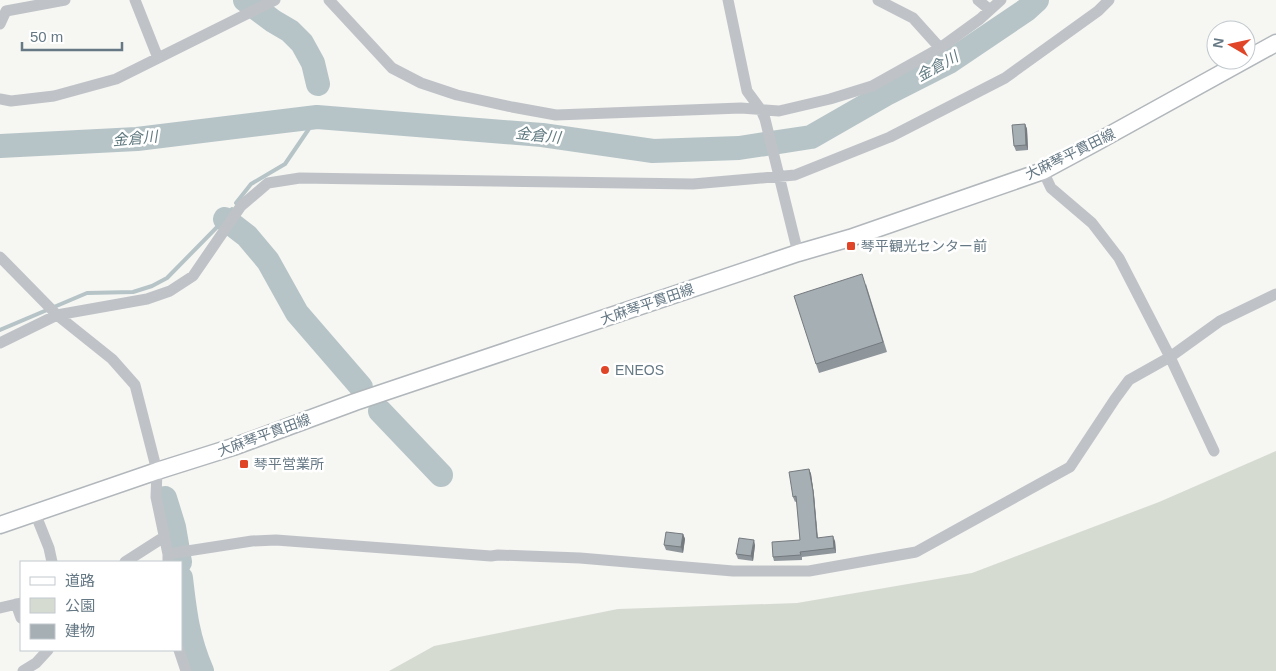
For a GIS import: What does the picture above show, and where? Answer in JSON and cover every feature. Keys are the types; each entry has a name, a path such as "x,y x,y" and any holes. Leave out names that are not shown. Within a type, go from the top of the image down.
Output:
{"main road":[{"name":"大麻琴平貫田線","path":"0,525 233,447 373,396 798,253 850,238 1043,171 1096,144 1276,43"}],"street":[{"path":"0,24 6,11 65,0"},
{"path":"135,0 158,58"},
{"path":"0,99 11,101 54,96 116,80 275,0"},
{"path":"329,0 392,68 421,82 457,95 512,108 556,115 740,108 763,115 830,99 872,86 940,48 1001,0"},
{"path":"728,0 747,91 763,115 798,253"},
{"path":"878,0 914,18 940,48"},
{"path":"978,0 990,10"},
{"path":"0,343 57,315 147,299 170,291 193,276 241,206 268,183 300,178 694,184 778,173 795,175 890,137 1005,78 1098,11 1109,0"},
{"path":"1043,171 1051,188 1092,223 1119,258 1170,357 1214,451"},
{"path":"0,257 57,315 112,359 135,384 158,471 156,497 168,558 252,541 276,540 491,556 580,558 733,571 808,571 916,552 1070,467 1129,380 1170,357 1220,321 1276,294"},
{"path":"35,513 49,548 52,561"},
{"path":"127,561 164,537"},
{"path":"0,608 19,604"},
{"path":"23,671 36,663 47,651"},
{"path":"179,651 186,671"}],"green space":[{"path":"1276,451 1276,671 389,671 434,646 618,609 797,603 972,573 1159,502"}],"building":[{"path":"1025,124 1026,145 1014,146 1012,125"},
{"path":"862,274 883,342 816,364 794,296"},
{"path":"809,469 817,538 833,536 834,548 800,552 801,555 773,557 772,542 800,540 796,496 793,497 789,472"},
{"path":"666,532 683,534 681,547 664,545"},
{"path":"739,538 754,540 751,556 736,554"}],"waterway":[{"path":"245,0 290,31 302,43 313,63 318,84"},
{"name":"金倉川","path":"0,146 137,139 317,117 542,135 653,151 739,148 811,137 886,94 949,62 1026,10 1037,0"},
{"path":"236,203 251,184 285,164 317,117"},
{"path":"0,330 87,293 133,292 152,286 167,278 225,219 232,209"},
{"path":"225,219 247,236 268,261 297,313 361,387"},
{"path":"380,411 441,475"},
{"path":"165,498 174,527 180,561"},
{"path":"182,585 190,637 202,671"}],"place":[{"name":"琴平観光センター前","path":"851,246"},
{"name":"ENEOS","path":"605,370"},
{"name":"琴平営業所","path":"244,464"}]}
